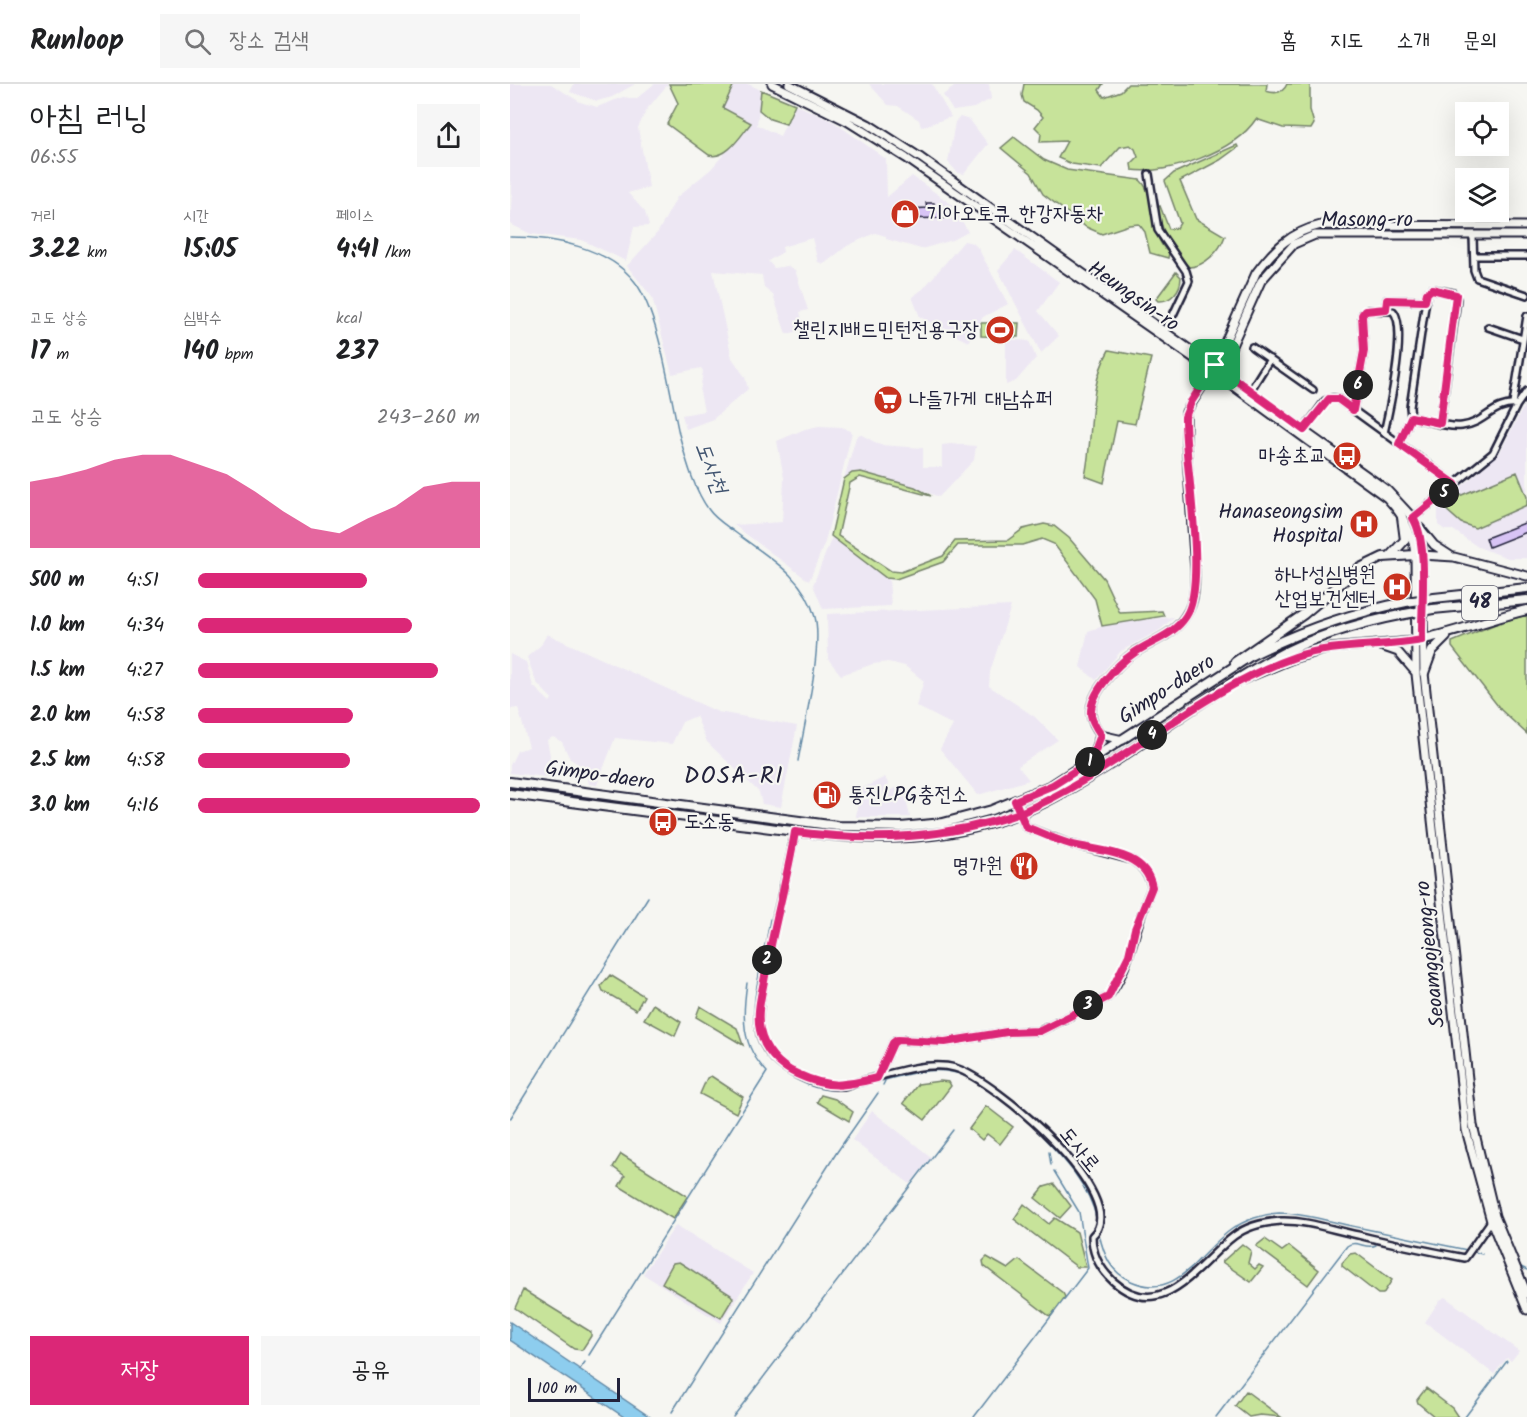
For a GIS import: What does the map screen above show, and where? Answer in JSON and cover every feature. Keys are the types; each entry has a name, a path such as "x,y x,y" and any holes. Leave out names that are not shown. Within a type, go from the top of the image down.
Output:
{"main road":[{"name":"Heungsin-ro","path":"772,84 847,121 906,158 1164,336 1250,391 1387,490 1415,521 1419,555 1418,585"},
{"name":"Heungsin-ro","path":"789,84 868,124 921,158 1164,336"},
{"name":"Masong-ro","path":"1216,369 1256,273 1288,238 1303,229 1321,225 1527,226"},
{"name":"Masong-ro","path":"1216,369 1261,281 1294,244 1315,235 1527,235"},
{"name":"Heungsin-ro","path":"1216,369 1388,498 1413,536 1419,555"},
{"path":"1091,761 1101,735 1091,716 1093,702 1100,689 1128,657 1176,628 1193,600 1195,571 1185,417 1191,402 1216,369"},
{"path":"1215,679 1244,654 1304,615 1358,570 1389,556 1406,540 1402,517"},
{"path":"1415,521 1434,545 1454,558"},
{"path":"1389,556 1419,555 1454,558 1527,576"},
{"name":"Seoamgojeong-ro","path":"1418,585 1420,674 1462,1098 1472,1157 1491,1221 1527,1310"},
{"name":"Gimpo-daero","path":"510,782 852,827 932,824 967,817 1053,785 1252,655 1330,620 1406,602 1527,588"},
{"name":"Gimpo-daero","path":"510,794 795,832 865,839 917,837 967,829 1020,813 1064,791 1272,659 1318,638 1432,609 1527,600"},
{"path":"1224,688 1295,657 1331,648 1447,636 1482,621 1527,610"},
{"path":"1373,644 1398,652 1420,674 1432,651 1447,636"},
{"name":"Seoamgojeong-ro","path":"1420,674 1473,1125 1495,1216 1527,1294"},
{"path":"1101,735 1124,740"}],"street":[{"path":"1149,174 1158,230 1186,271 1189,281 1164,336"},
{"path":"1473,236 1477,278 1527,295"},
{"path":"1474,256 1527,256"},
{"path":"1399,444 1411,417 1410,407 1425,301 1427,293 1432,289 1453,293 1457,299 1440,423"},
{"path":"1386,309 1387,300 1425,301"},
{"path":"1353,410 1364,351 1362,315 1368,310 1386,309 1396,314 1399,350 1384,433"},
{"path":"1415,521 1493,453 1515,404 1527,316"},
{"path":"1488,327 1523,339"},
{"path":"1252,347 1313,390"},
{"path":"1250,391 1270,359"},
{"path":"1411,417 1455,426 1469,425 1493,409 1515,404 1527,392"},
{"path":"1304,430 1329,399 1338,399 1455,484"},
{"path":"877,1078 893,1043 897,1040 945,1042 1007,1032 1040,1031 1108,997 1113,991 1129,955 1135,929 1152,887 1148,875 1138,863 1124,856 1067,843 1026,827 1015,801"},
{"name":"도사로","path":"795,832 770,941 759,1016 761,1034 776,1059 808,1079 831,1086 921,1068 947,1066 969,1073 1011,1100 1064,1154 1093,1195 1102,1224 1092,1236 1092,1243 1106,1274 1122,1287 1145,1296 1158,1295 1178,1287 1192,1277 1234,1236 1263,1224 1292,1222 1465,1258 1491,1221"}],"shaded area":[{"path":"510,84 551,84 580,102 597,107 623,97 636,99 654,84 668,84 647,109 638,128 649,187 628,193 645,212 649,226 634,227 626,261 582,240 531,234 510,224 512,190 510,181"},
{"path":"574,84 635,84 612,97 597,101 570,92"},
{"path":"734,84 748,84 761,90 757,125 780,136 795,104 834,122 886,159 887,197 912,176 954,206 968,232 953,240 921,249 886,239 886,236 875,233 847,246 824,264 818,262 812,238 782,247 783,252 768,261 774,268 788,266 795,270 808,310 800,312 805,330 786,334 773,295 764,288 762,275 713,271 732,358 745,377 748,389 713,419 686,429 682,415 704,411 700,392 703,371 701,368 672,374 652,297 627,266 658,232 677,197 711,169 751,123 723,108"},
{"path":"869,84 932,84 951,117 921,127 919,120 898,106 888,105"},
{"path":"958,84 989,84 991,99 974,108 953,111 943,95"},
{"path":"960,117 970,120 988,144 964,174 958,173 948,162 955,122"},
{"path":"964,241 973,243 978,248 1008,304 983,317 968,342 920,317 912,297 923,289"},
{"path":"1015,250 1059,282 1038,311 1059,336 1041,353 998,270"},
{"path":"1006,339 1029,341 1036,358 1016,381 1006,385"},
{"path":"1527,400 1527,558 1508,558 1478,547 1453,530 1445,530 1438,525 1438,507 1499,454"},
{"path":"819,426 842,427 852,432 825,542 809,581 734,525 782,522 784,478 777,441 805,429"},
{"path":"860,434 880,445 923,448 923,467 942,467 942,445 976,446 974,460 939,497 915,487 861,472 852,473 844,479 856,437"},
{"path":"832,537 889,579 891,606 823,609 813,585"},
{"path":"1011,606 990,672 989,686 1035,717 1058,740 1018,766 1029,780 978,795 940,749 953,725 916,706 924,681 905,666 888,662 873,664 841,675 828,659 827,614"},
{"path":"1174,617 1160,630 1121,651 1096,680 1080,667 1088,631 1116,622"},
{"path":"547,634 718,712 797,726 781,807 762,804 759,792 707,742 696,716 682,722 672,744 615,738 597,785 589,784 585,768 570,759 562,742 553,737 547,740 550,755 547,777 510,773 510,765 517,751 529,747 518,708 510,709 510,654 526,662 533,686 550,702 552,699 536,682 527,657 541,645"},
{"path":"885,777 891,790 903,785 910,817 856,817 858,799 855,792"},
{"path":"872,1111 931,1157 910,1184 852,1140"},
{"path":"676,1225 753,1273 721,1323 643,1274"},
{"path":"1445,1297 1519,1351 1511,1361 1507,1358 1494,1374 1425,1322 1440,1300"}],"green space":[{"path":"669,84 734,84 723,108 751,123 728,150 716,156 709,155 667,124 678,103"},
{"path":"1024,84 1103,84 1099,90 1104,97 1121,91 1128,84 1267,84 1266,91 1276,93 1283,90 1287,84 1310,84 1310,110 1314,124 1311,129 1283,128 1256,119 1246,131 1217,151 1164,169 1132,170 1131,164 1138,157 1135,149 1130,145 1120,147 1101,168 1072,164 1058,158 1067,141 1040,142 1041,133 1035,127 1043,117 1024,102 1022,95"},
{"path":"761,90 795,104 786,124 770,119 759,110"},
{"path":"1014,137 1044,160 1067,170 1140,180 1149,195 1157,235 1169,253 1168,258 1150,253 1145,232 1139,224 1102,234 1086,227 1043,194 1031,173 1001,148"},
{"path":"1237,145 1238,147 1220,160 1180,181 1196,219 1225,236 1211,257 1200,264 1189,267 1177,254 1161,225 1157,208 1160,206 1169,229 1177,228 1180,223 1165,181 1174,173"},
{"path":"1176,272 1181,277 1177,291 1167,300 1158,301 1156,299"},
{"name":"챌린지배드민턴전용구장","path":"981,323 1019,323 1018,337 981,336"},
{"path":"1109,350 1151,358 1135,424 1117,421 1104,483 1085,476 1097,380"},
{"path":"861,472 915,487 931,496 860,477 850,483 838,536 891,571 901,572 943,556 955,541 1008,540 1023,529 1044,524 1054,526 1069,538 1104,579 1120,613 1162,611 1164,616 1102,626 1095,599 1054,544 1042,539 1022,545 958,545 943,562 896,579 886,578 831,536 844,479 852,473"},
{"path":"1517,472 1527,497 1527,505 1475,528 1461,523 1444,508 1457,497"},
{"path":"1527,615 1527,734 1501,710 1452,647 1452,642 1498,623"},
{"path":"610,975 644,996 636,1010 603,991 601,986"},
{"path":"653,1004 681,1022 675,1036 644,1019"},
{"path":"700,1006 737,1028 743,1045 696,1017"},
{"path":"711,1076 743,1097 736,1113 700,1094 707,1078"},
{"path":"949,1082 951,1086 925,1120 903,1103 918,1084"},
{"path":"821,1095 835,1099 853,1112 849,1121 817,1102"},
{"path":"986,1106 1013,1127 1000,1144 987,1134 982,1140 969,1129"},
{"path":"621,1154 686,1195 687,1197 673,1219 619,1186 625,1176 613,1167"},
{"path":"1054,1184 1071,1206 1060,1218 1035,1198 1044,1187"},
{"path":"1024,1204 1049,1224 1055,1218 1077,1232 1086,1267 1077,1267 1014,1219"},
{"path":"1265,1239 1282,1251 1289,1246 1319,1270 1308,1285 1256,1246"},
{"path":"1242,1244 1251,1251 1248,1263 1255,1269 1259,1265 1263,1267 1251,1282 1222,1262"},
{"path":"1356,1253 1392,1280 1383,1294 1378,1294 1342,1266 1350,1254"},
{"path":"987,1257 1008,1269 1019,1260 1063,1293 1065,1297 1051,1316 1048,1315 984,1266 983,1261"},
{"path":"679,1262 731,1295 733,1298 721,1318 662,1283 673,1263"},
{"path":"523,1290 591,1332 582,1350 574,1349 515,1308"},
{"path":"1426,1388 1452,1408 1458,1417 1435,1417 1418,1403 1417,1400"},
{"path":"1246,1391 1281,1417 1260,1415 1249,1417 1235,1406"}],"water":[{"path":"510,1322 650,1417 624,1417 510,1340"}],"building":[{"path":"926,203 934,203 935,209 941,209 941,214 946,213 947,218 892,219 892,210 927,208"},
{"path":"1527,522 1527,532 1489,547 1486,538"},
{"name":"통진LPG충전소","path":"822,786 834,787 833,803 821,802"}],"waterway":[{"name":"도사천","path":"510,237 561,242 595,252 624,270 635,282 643,296 651,313 663,355 679,434 691,473 703,501 714,516 772,559 794,579 803,590 815,617 817,630 815,666 798,761"},
{"path":"510,1119 648,897"},
{"path":"767,937 770,919"},
{"path":"765,944 755,996 754,1017 758,1039 765,1051 784,1071 808,1085 834,1090 866,1085"},
{"path":"589,1355 767,1072 752,1052 745,1030 744,1008 747,983"},
{"path":"881,1081 934,1070 955,1072 965,1076"},
{"path":"883,1085 885,1081"},
{"path":"672,1412 837,1152 878,1093"},
{"path":"1023,1116 1068,1164 1086,1191 1097,1221"},
{"path":"733,1417 953,1130"},
{"path":"1049,1152 1051,1165"},
{"path":"974,1417 1088,1268 1079,1212 1054,1171"},
{"path":"1099,1234 1103,1249 1113,1268 1131,1281 1147,1286 1162,1285 1175,1280 1220,1238 1248,1220 1279,1213 1304,1215 1467,1250"},
{"path":"1216,1417 1347,1246 1350,1244 1376,1245"},
{"path":"1474,1252 1482,1254"},
{"path":"1521,1267 1527,1270"},
{"path":"1465,1417 1507,1361"},
{"path":"580,1369 585,1362"}],"place":[{"name":"기아오토큐 한강자동차","path":"905,214"},
{"name":"챌린지배드민턴전용구장","path":"1000,330"},
{"name":"나들가게 대남슈퍼","path":"888,400"},
{"name":"마송초교","path":"1347,456"},
{"name":"Hanaseongsim Hospital","path":"1364,524"},
{"name":"하나성심병원 산업보건센터","path":"1397,587"},
{"name":"통진LPG충전소","path":"827,795"},
{"name":"도소동","path":"663,822"},
{"name":"명가원","path":"1024,866"}],"district":[{"name":"DOSA-RI","path":"734,776"}],"route":[{"path":"1215,365 1188,407 1185,417 1196,584 1193,600 1186,616 1176,628 1164,638 1128,657 1100,689 1091,707 1092,720 1101,735 1091,761 1053,785 1015,801 1020,813 967,829 917,837 875,839 836,838 795,832 770,941 759,1016 759,1027 769,1051 793,1072 831,1086 843,1086 877,1078 893,1043 897,1040 945,1042 1007,1032 1040,1031 1111,995 1126,963 1135,929 1152,887 1148,875 1138,863 1132,860 1094,848 1067,843 1026,827 1020,813 1064,791 1224,688 1295,657 1331,648 1422,640 1423,555 1418,524 1413,518 1455,484 1399,444 1411,417 1440,423 1456,295 1432,289 1427,293 1425,301 1387,300 1386,309 1365,311 1362,315 1364,351 1353,410 1338,399 1329,399 1325,401 1304,430 1215,365"}]}
